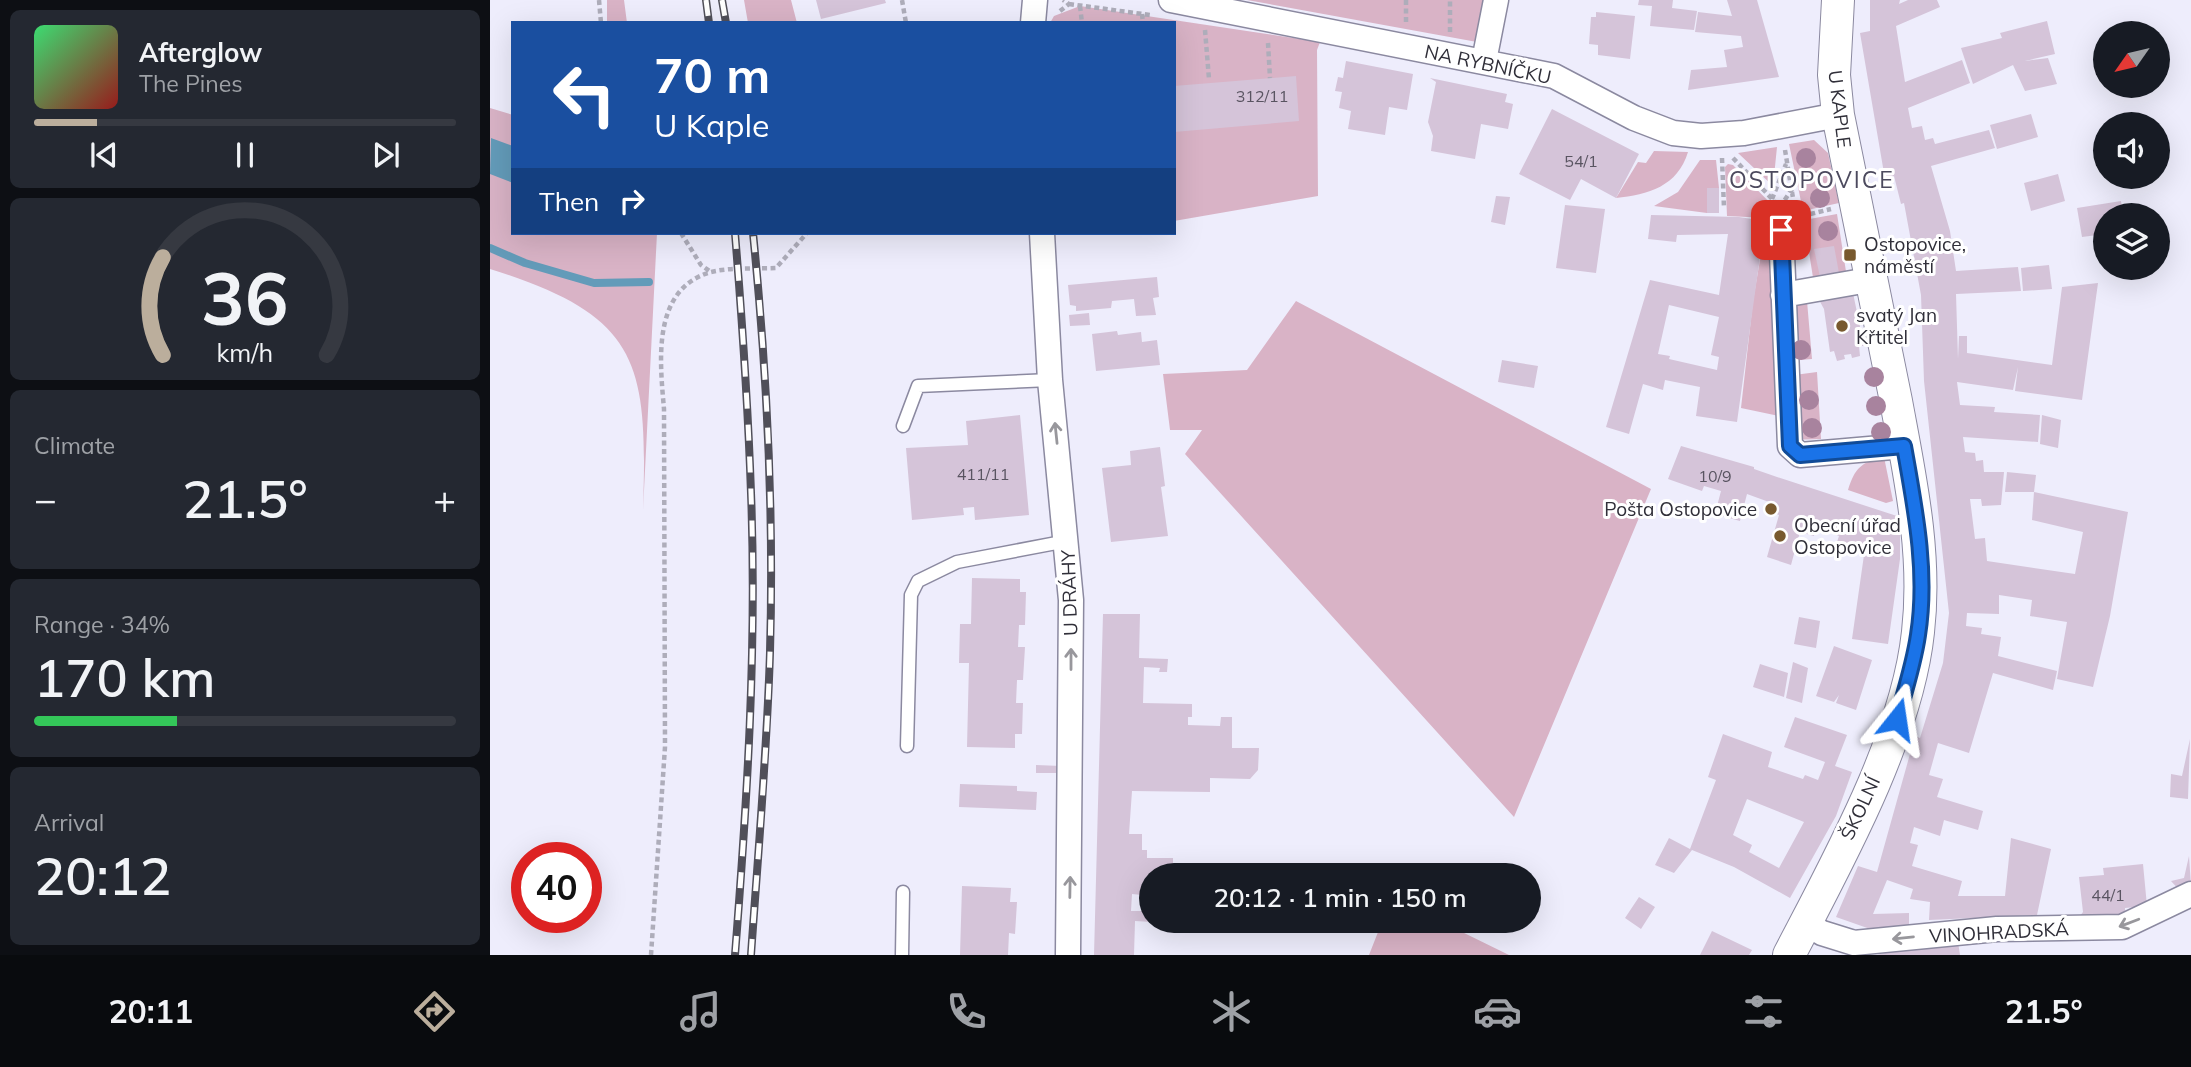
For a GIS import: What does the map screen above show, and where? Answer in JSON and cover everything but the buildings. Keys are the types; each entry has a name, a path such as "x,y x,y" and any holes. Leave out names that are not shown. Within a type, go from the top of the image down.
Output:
{"street":[{"path":"1033,21 1035,0"},
{"name":"NA RYBNÍČKU","path":"1171,0 1554,76 1634,118 1673,133 1701,136 1744,133 1838,115"},
{"path":"1484,61 1496,0"},
{"name":"U KAPLE","path":"1838,0 1834,75 1838,115 1904,446"},
{"path":"1780,219 1788,439 1794,452 1811,455 1904,446"},
{"name":"U DRÁHY","path":"1042,235 1051,380 1071,600 1068,955"},
{"path":"1783,295 1857,282"},
{"name":"ŠKOLNÍ","path":"1788,955 1883,759 1897,719 1918,634 1920,550 1904,446"},
{"name":"VINOHRADSKÁ","path":"1805,923 1822,933 1854,943 1997,929 2122,927 2191,894"}],"lane":[{"path":"903,426 918,386 1051,380"},
{"path":"907,746 911,595 918,581 957,562 1067,541"},
{"path":"902,955 903,892"}],"path":[{"path":"599,0 601,21"},
{"path":"902,0 904,21"},
{"path":"1406,0 1407,21"},
{"path":"1450,0 1451,30"},
{"path":"1080,6 1082,21"},
{"path":"1142,14 1143,21"},
{"path":"1205,22 1209,79"},
{"path":"1268,32 1270,78"},
{"path":"1724,208 1723,150 1772,199 1780,219"},
{"path":"1772,199 1787,162"},
{"path":"1780,219 1792,189"},
{"path":"1780,219 1840,207"},
{"path":"682,235 701,265 711,272"},
{"path":"651,955 665,747 664,409 659,357 663,326 674,299 691,282 711,272 776,268 805,235"}],"shaded area":[{"path":"607,0 624,0 627,21 607,21"},
{"path":"744,0 791,0 796,21 748,21"},
{"path":"1247,0 1487,0 1477,42"},
{"path":"1080,6 1320,42 1317,50 1318,196 1176,221 1176,21 1051,21 1054,16"},
{"path":"490,108 511,114 511,235 657,235 643,510 642,417 636,381 625,352 606,327 578,306 540,287 490,269"},
{"path":"1814,140 1828,153 1839,203 1803,211 1789,144"},
{"path":"1777,147 1773,186 1738,153"},
{"path":"1654,151 1688,152 1677,173 1660,187 1616,198 1638,162 1646,163"},
{"path":"1700,160 1716,160 1719,188 1707,188 1707,213 1654,206 1678,192"},
{"path":"1728,164 1733,165 1777,210 1779,416 1741,408 1753,301 1767,218 1727,216 1725,167"},
{"path":"1837,214 1847,278 1814,284 1804,220"},
{"path":"1296,301 1651,489 1514,817 1185,454 1202,430 1170,430 1163,374 1247,370"},
{"path":"1807,301 1812,359 1787,361 1787,304"},
{"path":"1817,372 1821,439 1789,440 1787,376"},
{"path":"1884,457 1893,501 1886,503 1848,490 1860,467"},
{"path":"1378,933 1464,933 1509,955 1369,955"}],"water":[{"path":"491,138 511,145 511,182 490,174"}],"waterway":[{"path":"490,248 525,263 594,283 649,282"}],"railway":[{"path":"706,0 709,21"},
{"path":"722,0 726,21"},
{"path":"735,235 748,428 753,609 747,782 735,955"},
{"path":"751,955 767,728 771,600 768,442 753,235"}],"place":[{"name":"Ostopovice, náměstí","path":"1850,255"},
{"name":"svatý Jan Křtitel","path":"1842,326"},
{"name":"Pošta Ostopovice","path":"1771,509"},
{"name":"Obecní úřad Ostopovice","path":"1780,536"}],"district":[{"name":"OSTOPOVICE","path":"1812,180"}],"route":[{"path":"1781,230 1790,446 1800,455 1904,446 1920,550 1920,591 1918,634 1897,719"}]}
